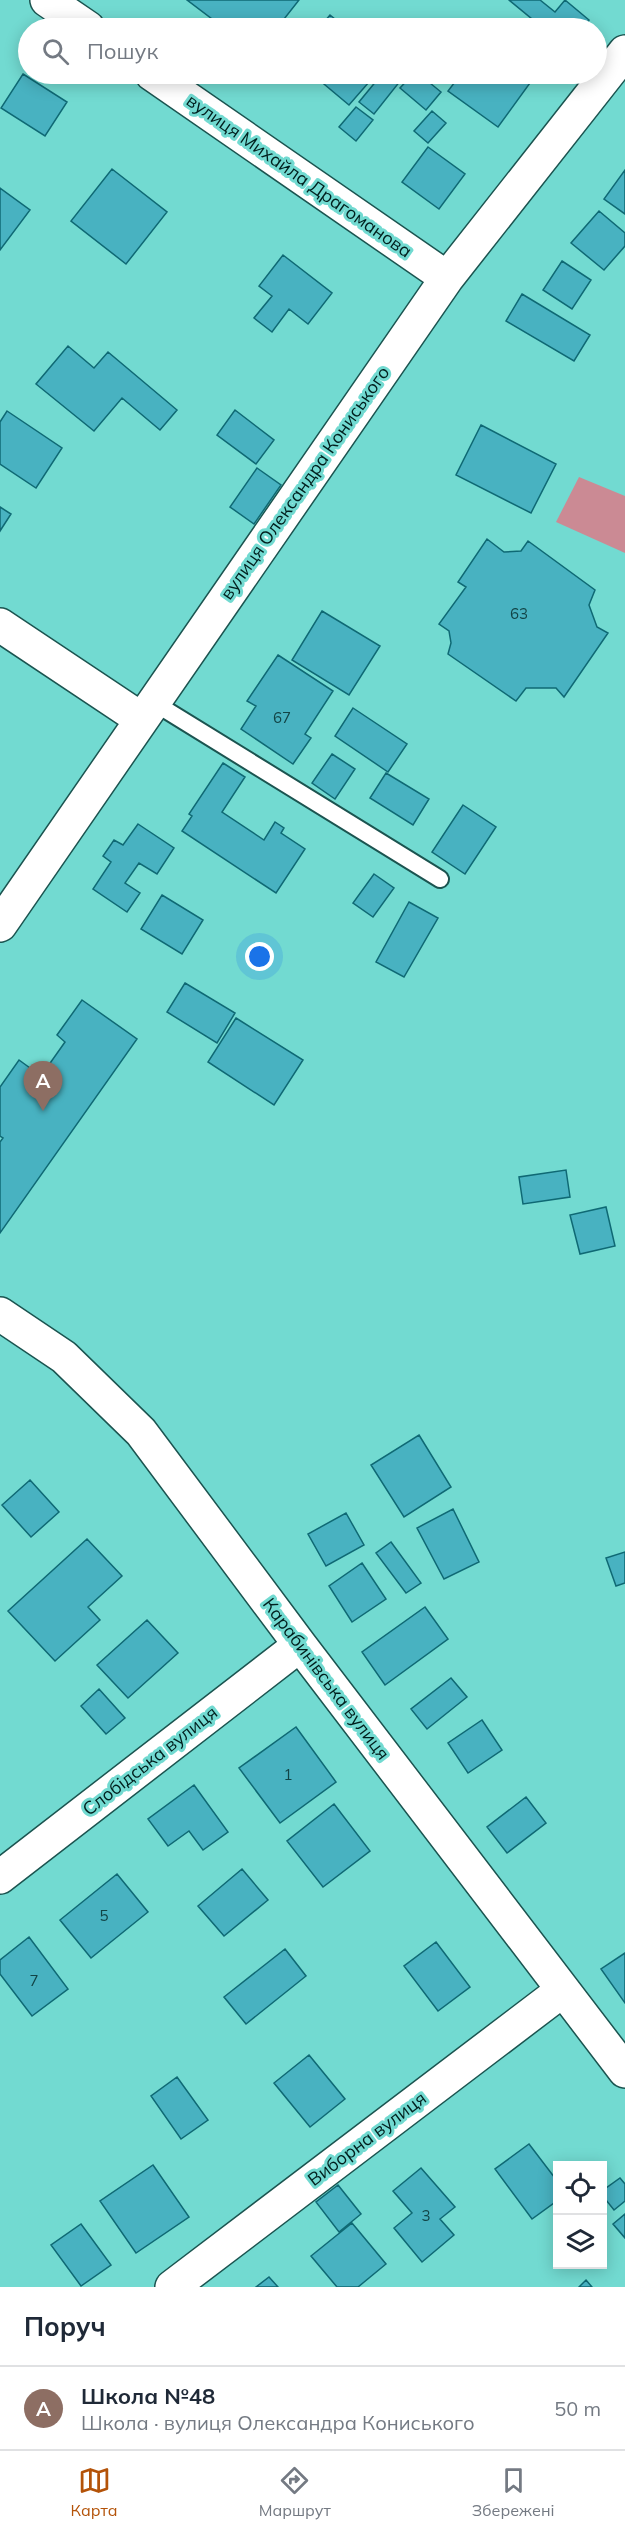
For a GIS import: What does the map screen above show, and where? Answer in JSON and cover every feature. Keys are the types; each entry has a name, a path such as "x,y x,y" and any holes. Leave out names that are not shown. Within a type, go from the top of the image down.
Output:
{"street":[{"path":"46,0 72,18"},
{"name":"вулиця Олександра Кониського","path":"607,75 625,52"},
{"name":"вулиця Михайла Драгоманова","path":"166,84 447,279"},
{"name":"вулиця Олександра Кониського","path":"0,925 447,279 600,84"},
{"path":"0,625 147,710"},
{"name":"Карабинівська вулиця","path":"0,1314 64,1357 141,1432 300,1645 625,2070"},
{"name":"Слобідська вулиця","path":"0,1877 300,1645"},
{"name":"Виборна вулиця","path":"172,2287 562,1990"}],"lane":[{"path":"147,710 440,879"}],"shaded area":[{"path":"579,477 625,496 625,553 556,522"}],"building":[{"path":"187,0 299,0 285,18 211,18"},
{"path":"509,0 540,0 555,12 565,0 587,18 531,18"},
{"path":"18,82 18,84 39,84 67,102 45,136 1,108"},
{"path":"324,84 367,84 349,105"},
{"path":"374,84 398,84 374,114 359,102"},
{"path":"404,84 431,84 441,92 426,110 400,88"},
{"path":"453,84 529,84 498,127 448,91"},
{"path":"356,107 373,120 356,141 339,127"},
{"path":"432,111 446,123 428,143 414,131"},
{"path":"428,147 465,174 439,209 402,182"},
{"path":"112,169 167,212 126,264 71,221"},
{"path":"625,170 625,214 604,199"},
{"path":"0,188 30,210 0,250"},
{"path":"599,211 625,233 625,246 604,270 571,243"},
{"path":"283,255 332,293 308,324 289,309 272,332 254,318 272,296 259,286"},
{"path":"562,261 591,280 572,309 543,290"},
{"path":"522,294 590,335 574,361 506,321"},
{"path":"68,346 94,368 108,352 177,410 160,430 122,398 94,431 36,384"},
{"path":"235,410 274,440 256,464 217,435"},
{"path":"7,411 62,448 36,488 0,464 0,422"},
{"path":"481,425 556,464 531,513 456,475"},
{"path":"257,468 281,485 254,524 230,507"},
{"path":"0,507 11,514 0,531"},
{"path":"487,539 504,552 521,551 528,541 595,590 589,605 597,627 608,633 564,697 556,688 526,688 516,701 448,654 451,643 449,631 439,624 466,587 458,582"},
{"path":"322,611 380,646 349,695 292,660"},
{"path":"278,655 333,691 305,734 311,738 293,764 241,729 256,706 247,701"},
{"path":"353,708 407,744 388,772 335,736"},
{"path":"332,754 355,769 335,799 312,783"},
{"path":"223,763 245,777 222,812 264,840 275,822 284,828 281,833 305,849 276,893 182,831 192,816 189,814"},
{"path":"386,773 429,799 413,825 370,798"},
{"path":"463,805 496,827 465,874 432,852"},
{"path":"138,824 174,848 157,874 139,863 125,883 140,893 127,912 93,889 111,862 103,856 114,840 123,845"},
{"path":"374,874 394,888 373,917 353,903"},
{"path":"162,895 203,920 182,954 141,929"},
{"path":"409,902 438,918 404,977 376,962"},
{"path":"185,983 235,1013 217,1043 167,1012"},
{"path":"82,1000 137,1039 0,1233 0,1142 3,1138 0,1136 0,1087 19,1060 41,1076 65,1042 57,1035"},
{"path":"236,1018 303,1060 274,1105 208,1062"},
{"path":"566,1170 570,1197 523,1204 519,1177"},
{"path":"606,1207 615,1246 580,1254 570,1215"},
{"path":"419,1435 451,1487 404,1517 371,1465"},
{"path":"30,1480 59,1512 31,1537 2,1505"},
{"path":"453,1509 479,1562 444,1579 417,1528"},
{"path":"346,1513 364,1545 326,1566 308,1534"},
{"path":"87,1539 122,1576 88,1607 100,1620 55,1661 8,1611"},
{"path":"391,1542 421,1583 406,1593 376,1553"},
{"path":"625,1552 625,1583 616,1586 606,1558"},
{"path":"362,1563 386,1599 352,1622 329,1586"},
{"path":"425,1607 448,1639 385,1685 362,1652"},
{"path":"147,1620 178,1653 128,1698 97,1665"},
{"path":"451,1678 467,1697 427,1729 411,1709"},
{"path":"99,1689 125,1718 106,1734 81,1706"},
{"path":"482,1720 502,1750 468,1773 448,1743"},
{"path":"296,1727 336,1782 280,1823 239,1768"},
{"path":"194,1785 228,1832 203,1850 189,1831 168,1846 148,1819"},
{"path":"526,1797 546,1823 507,1853 487,1827"},
{"path":"334,1804 370,1851 323,1887 287,1841"},
{"path":"242,1869 268,1900 224,1936 198,1906"},
{"path":"117,1874 148,1912 91,1958 60,1920"},
{"path":"29,1937 68,1989 32,2016 0,1974 0,1960"},
{"path":"436,1942 470,1987 438,2011 404,1966"},
{"path":"285,1949 306,1976 246,2024 224,1997"},
{"path":"625,1953 625,2003 601,1969"},
{"path":"309,2055 345,2099 310,2127 274,2083"},
{"path":"177,2077 208,2120 181,2139 151,2096"},
{"path":"529,2144 553,2175 553,2204 532,2219 495,2169"},
{"path":"153,2165 189,2217 136,2253 100,2201"},
{"path":"421,2168 455,2207 440,2219 454,2235 422,2262 394,2228 412,2213 393,2191"},
{"path":"620,2178 625,2184 625,2201 614,2210 607,2201 607,2187"},
{"path":"338,2185 361,2214 339,2232 316,2202"},
{"path":"625,2214 625,2238 613,2224"},
{"path":"352,2223 386,2264 358,2287 337,2287 311,2256"},
{"path":"81,2224 111,2265 81,2286 51,2245"},
{"path":"269,2277 278,2287 256,2287"},
{"path":"586,2280 592,2287 579,2287"}],"place":[{"name":"Школа №48","path":"43,1111"}]}
